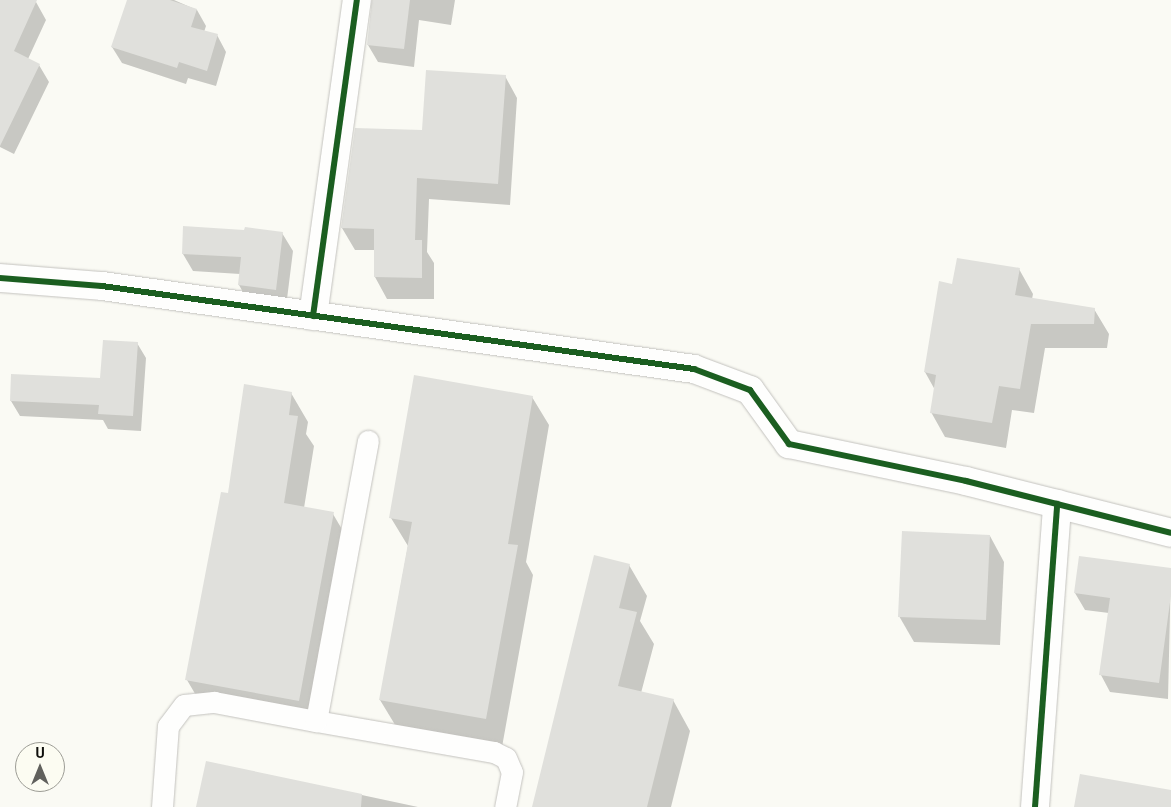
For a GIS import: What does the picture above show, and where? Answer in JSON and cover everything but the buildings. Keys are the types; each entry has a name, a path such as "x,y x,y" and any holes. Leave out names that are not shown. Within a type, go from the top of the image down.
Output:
{"street":[{"path":"313,316 357,0"},
{"path":"0,278 102,286 694,369 750,390 765,408 779,434 789,444 1057,504 1171,533"},
{"path":"1035,807 1057,504"}],"lane":[{"path":"316,721 368,441"},
{"path":"162,807 168,726 184,705 214,702 494,752 506,758 512,772 505,807"}],"cycle path":[{"path":"313,316 357,0"},
{"path":"0,278 102,286 694,369 750,390 789,444 966,481 1171,533"},
{"path":"1035,807 1057,504"}]}
